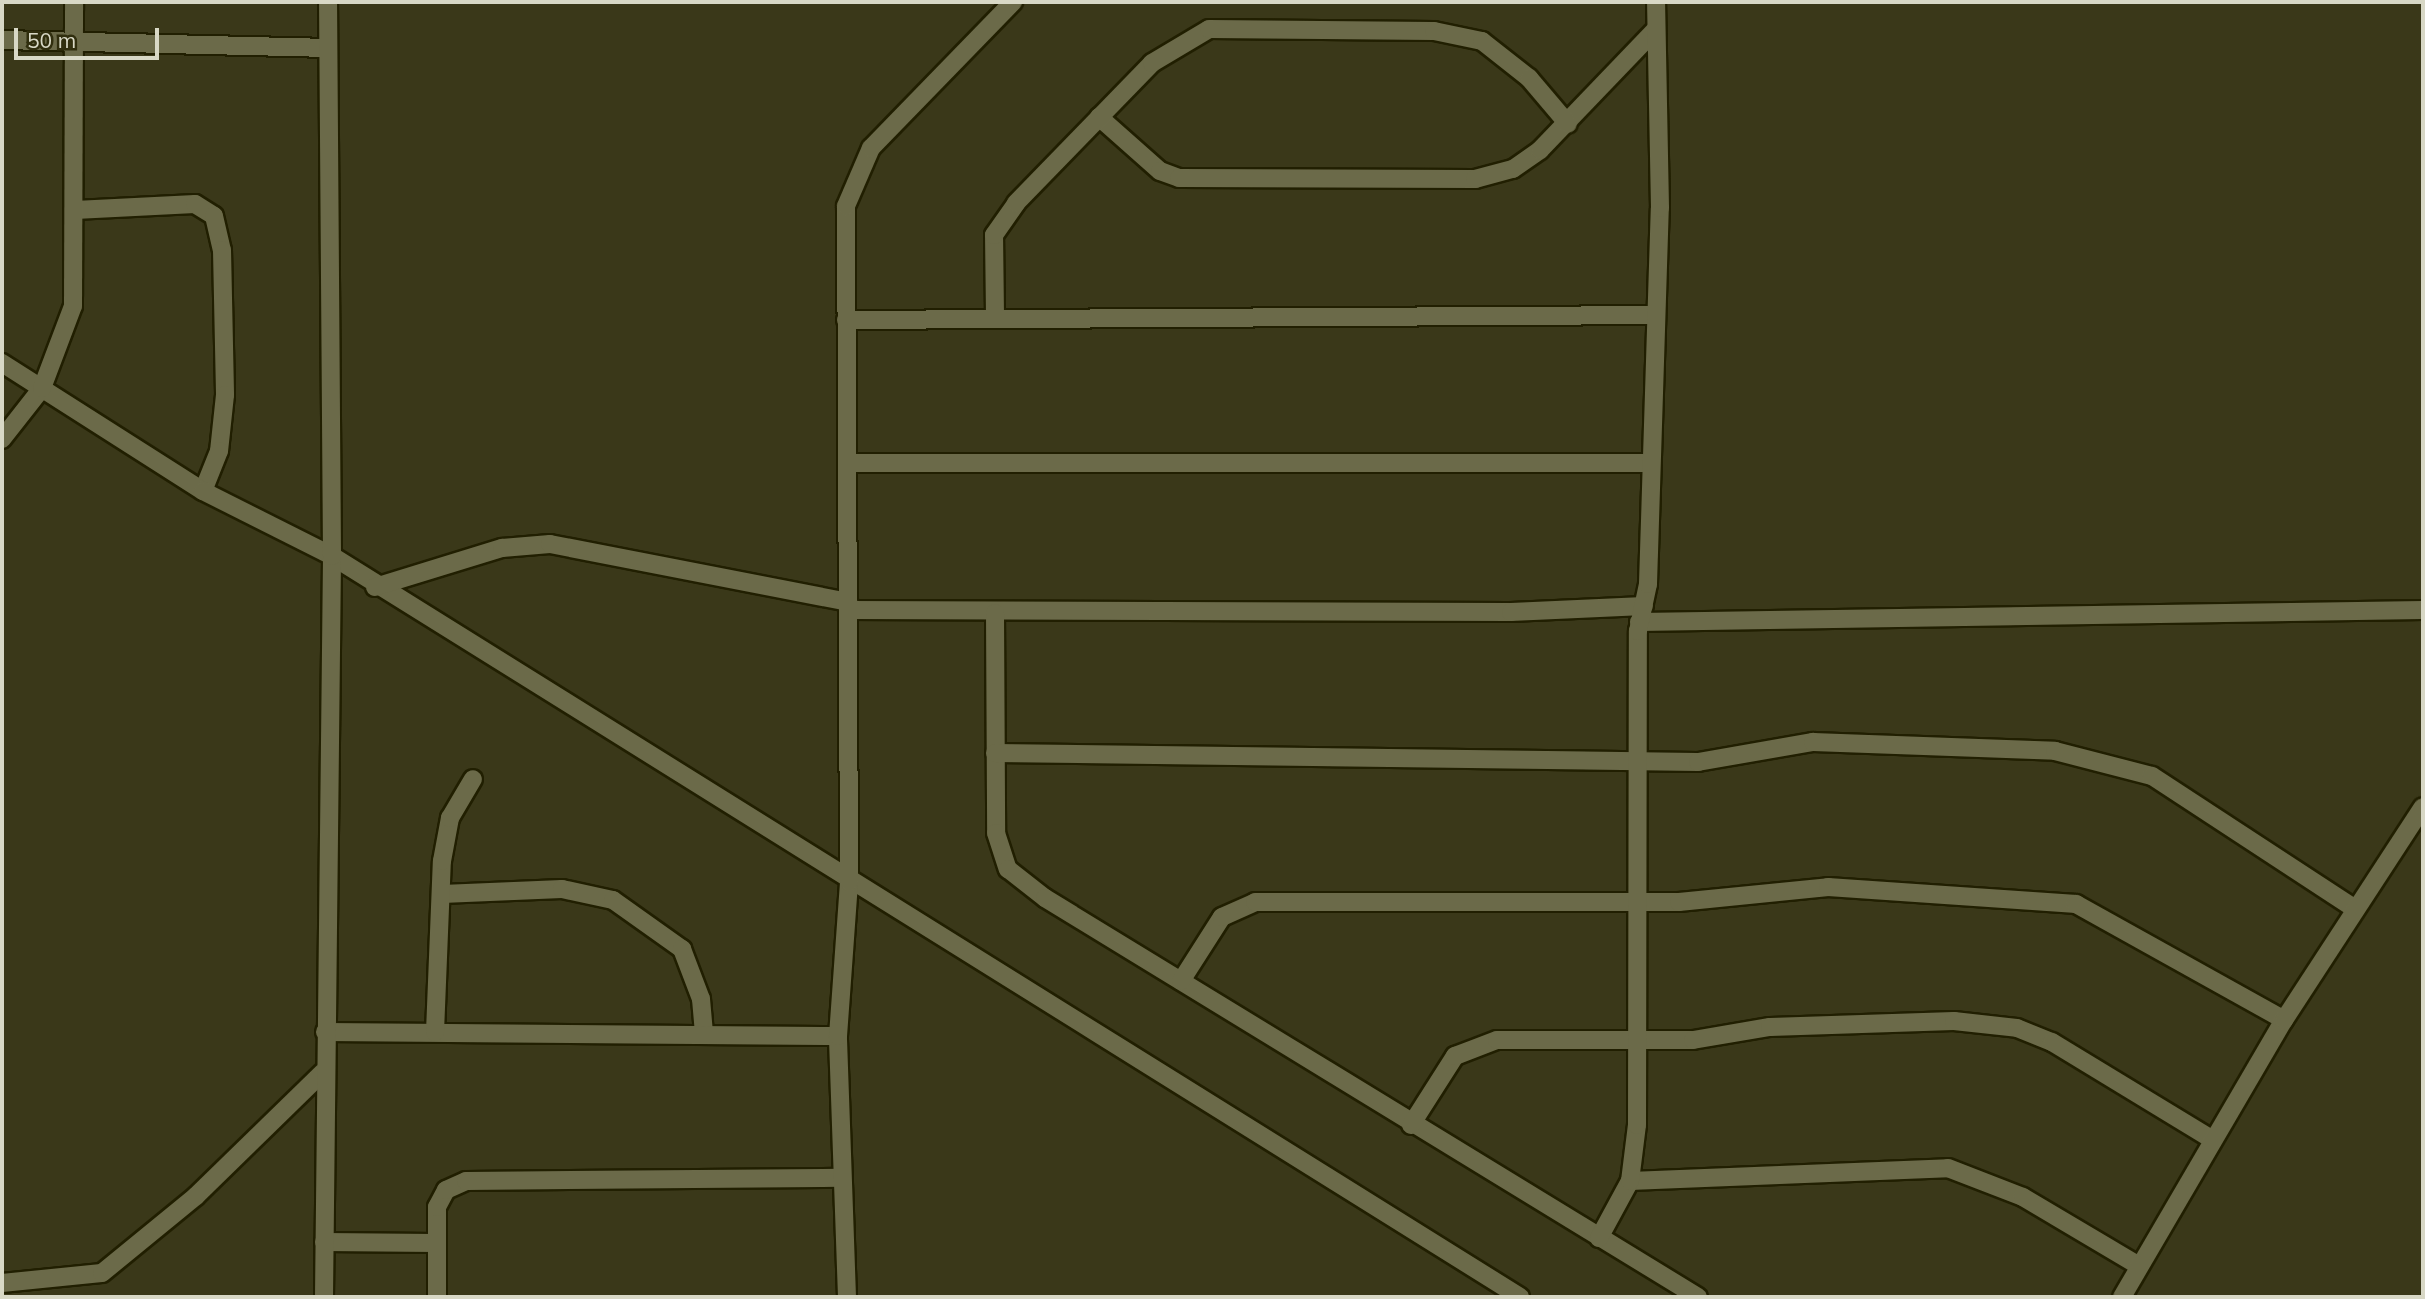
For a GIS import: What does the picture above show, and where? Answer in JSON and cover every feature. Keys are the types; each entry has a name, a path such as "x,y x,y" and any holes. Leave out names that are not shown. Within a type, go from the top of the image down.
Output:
{"street":[{"path":"2,439 42,388 72,306 75,210 74,2"},
{"path":"324,1297 323,1072 332,556 328,2"},
{"path":"846,1297 839,1178 838,1036 849,882 850,463 843,229 857,169 1013,2"},
{"path":"1599,1238 1630,1181 1635,1041 1641,614 1651,463 1656,315 1656,2"},
{"path":"995,315 994,235 1016,203 1098,117 1170,49 1228,26 1434,31 1482,41 1529,78 1568,124"},
{"path":"1098,117 1160,171 1194,180 1475,179 1513,169 1568,124 1656,30"},
{"path":"2,40 328,48"},
{"path":"75,210 195,204 214,216 222,250 225,395 219,451 203,491"},
{"path":"846,320 995,315 1656,315"},
{"path":"2,363 203,491 332,556 375,587 1520,1297"},
{"path":"850,463 1651,463"},
{"path":"375,587 502,548 550,544 848,606 995,613 1641,614 2423,610"},
{"path":"995,613 996,833 1008,869 1411,1125 1698,1297"},
{"path":"995,753 1724,761 1813,742 2091,756 2152,776 2354,908"},
{"path":"435,1032 442,894 450,818 473,779"},
{"path":"2122,1297 2284,1020 2354,908 2423,807"},
{"path":"1181,981 1222,917 1255,902 1637,901 1828,887 2053,899 2101,916 2284,1020"},
{"path":"442,894 562,888 613,900 682,949 698,990 704,1034"},
{"path":"1411,1125 1441,1074 1473,1045 1528,1038 1635,1041 1770,1027 1954,1021 2017,1028 2213,1140"},
{"path":"325,1032 838,1036"},
{"path":"2,1283 102,1273 196,1196 323,1072"},
{"path":"1630,1181 1948,1168 2023,1197 2139,1266"},
{"path":"437,1297 435,1243 440,1197 466,1181 839,1178"},
{"path":"324,1242 435,1243"}]}
